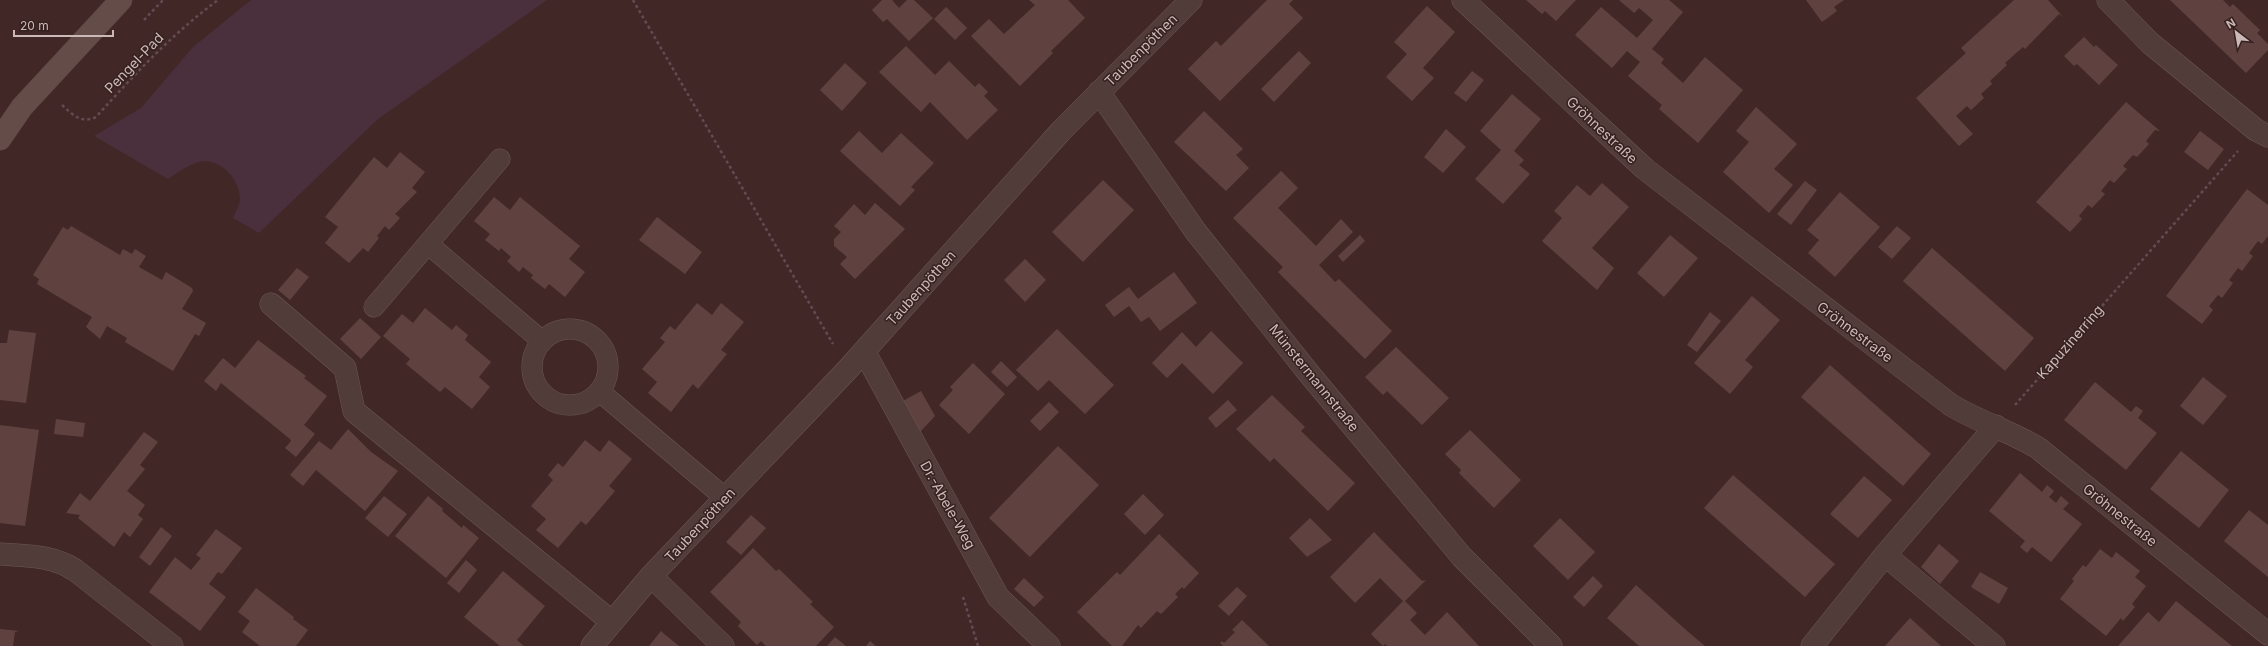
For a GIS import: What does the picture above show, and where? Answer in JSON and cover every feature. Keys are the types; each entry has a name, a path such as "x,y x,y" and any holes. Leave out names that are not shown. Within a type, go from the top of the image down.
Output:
{"main road":[{"path":"0,139 27,102 121,0"}],"street":[{"name":"Taubenpöthen","path":"592,646 651,576 848,369 1099,92 1191,0"},
{"name":"Gröhnestraße","path":"1463,0 1645,169 1951,405 1969,416 1996,426 2038,448 2268,634"},
{"path":"2108,0 2150,43 2264,128"},
{"name":"Münstermannstraße","path":"1099,92 1196,232 1311,376 1462,557 1551,646"},
{"path":"271,304 345,368 354,411 612,622"},
{"name":"Dr.-Abele-Weg","path":"864,351 998,597 1049,646"},
{"path":"1812,646 1885,555 1996,426"},
{"path":"0,554 50,558 62,562 172,646"},
{"path":"1885,555 1994,646"},
{"path":"651,576 723,646"}],"lane":[{"path":"374,307 500,159"},
{"path":"428,244 542,342"},
{"path":"568,328 582,330 594,336 602,346 608,358 608,370 605,382 599,391 587,401 574,405 561,404 549,398 540,389 534,377 532,363 536,350 542,342 555,332 568,328"},
{"path":"599,391 724,498"}],"path":[{"name":"Pengel-Pad","path":"63,106 80,120 88,121 96,117 150,58 194,17 218,0"},
{"path":"633,0 848,369"},
{"name":"Kapuzinerring","path":"1996,426 2264,128"},
{"path":"962,596 978,646"}],"shaded area":[{"path":"251,0 547,0 378,119 259,233 233,218 240,200 239,193 230,173 218,164 204,161 195,163 168,179 94,136 141,108 193,47"}],"building":[{"path":"882,0 892,0 899,8 907,0 914,0 933,18 909,41 887,19 883,22 872,10"},
{"path":"1029,0 1068,0 1085,18 1051,51 1053,53 1020,86 971,36 989,19 1004,34 1035,5"},
{"path":"1267,0 1293,0 1289,4 1303,18 1220,101 1188,69 1216,41 1221,46"},
{"path":"1526,0 1576,0 1556,21 1545,11 1542,14"},
{"path":"1619,0 1669,0 1683,12 1652,49 1664,59 1661,63 1683,83 1705,57 1743,90 1698,143 1659,109 1662,105 1628,76 1640,62 1627,51 1612,68 1575,35 1601,7 1637,38 1653,20 1639,8 1634,13"},
{"path":"1806,0 1844,0 1834,7 1837,11 1822,22"},
{"path":"2014,0 2048,0 2063,17 2059,14 2025,49 2023,47 2005,63 2007,65 1990,81 1995,88 1992,84 1981,94 1984,98 1971,110 1967,106 1956,116 1973,134 1959,146 1916,98 1966,53 1961,48"},
{"path":"2170,0 2223,0 2230,7 2233,4 2260,30 2257,33 2268,44 2268,50 2246,73"},
{"path":"1427,6 1455,32 1423,68 1434,78 1412,101 1386,77 1407,54 1394,42"},
{"path":"946,7 967,28 955,40 934,19"},
{"path":"2084,37 2094,47 2096,45 2118,65 2099,85 2077,64 2074,66 2064,56"},
{"path":"906,46 935,75 949,61 975,87 979,83 988,92 984,96 998,110 967,140 930,102 921,112 879,72"},
{"path":"1299,51 1311,63 1274,102 1261,89"},
{"path":"845,63 867,83 842,111 820,90"},
{"path":"1472,71 1484,80 1466,102 1454,93"},
{"path":"1512,94 1541,119 1514,151 1524,160 1519,165 1530,174 1503,204 1475,179 1501,150 1480,131"},
{"path":"2126,102 2160,131 2155,130 2146,141 2149,144 2137,157 2133,155 2123,166 2127,169 2114,183 2110,180 2101,191 2105,194 2092,208 2088,205 2079,216 2082,219 2070,232 2036,202"},
{"path":"1756,107 1797,144 1774,169 1793,185 1769,213 1723,172 1749,142 1736,131"},
{"path":"1204,111 1243,149 1236,155 1249,168 1226,191 1174,142"},
{"path":"1446,129 1466,147 1443,173 1424,157"},
{"path":"859,131 882,153 901,133 934,163 911,187 915,190 900,206 840,151"},
{"path":"2200,131 2224,149 2208,170 2184,152"},
{"path":"400,152 425,172 412,188 417,192 395,214 400,218 389,230 385,226 377,236 379,238 368,252 363,248 349,263 325,243 338,227 325,217 374,157 387,168"},
{"path":"1281,171 1298,188 1278,208 1316,246 1341,219 1353,232 1319,265 1335,282 1339,279 1392,331 1365,359 1278,272 1283,267 1233,218"},
{"path":"1103,180 1134,210 1083,262 1052,232"},
{"path":"1805,181 1817,190 1791,225 1777,214"},
{"path":"1602,183 1629,207 1592,248 1614,268 1597,290 1542,241 1562,218 1554,211 1577,185 1590,196"},
{"path":"2247,189 2268,205 2268,236 2262,244 2258,241 2249,253 2253,256 2242,271 2238,268 2229,280 2233,283 2222,298 2218,295 2209,306 2213,310 2202,324 2166,296"},
{"path":"1840,192 1880,227 1835,277 1808,253 1819,240 1807,230"},
{"path":"494,197 510,210 520,197 580,246 569,259 585,272 565,297 549,284 545,289 531,278 533,275 523,267 519,272 507,261 511,257 501,248 499,251 485,240 490,234 474,221"},
{"path":"875,203 905,229 855,279 840,264 847,257 834,246 834,239 841,232 834,226 854,204 865,215"},
{"path":"657,217 702,252 685,274 639,240"},
{"path":"71,226 120,255 123,249 132,254 135,249 146,256 139,267 162,280 166,272 192,288 193,291 182,309 206,323 199,336 195,334 173,371 125,342 127,338 107,326 100,339 86,327 92,317 37,284 39,279 33,275 63,227 68,230"},
{"path":"1897,226 1911,238 1892,259 1878,247"},
{"path":"1360,235 1365,241 1343,262 1338,256"},
{"path":"1670,235 1698,258 1664,297 1637,273"},
{"path":"1932,248 2034,338 2005,371 1903,281"},
{"path":"1025,259 1046,280 1025,302 1004,280"},
{"path":"297,268 309,277 290,300 278,290"},
{"path":"1174,272 1197,303 1160,331 1149,317 1141,322 1129,306 1114,317 1105,305 1129,287 1138,299"},
{"path":"1752,296 1780,320 1745,360 1753,367 1730,394 1694,363"},
{"path":"697,303 712,315 721,303 744,322 721,350 727,354 698,389 693,384 671,412 648,393 657,382 642,369 665,342 660,338 670,326 675,330"},
{"path":"425,308 452,330 456,325 468,335 465,340 491,362 479,377 490,387 472,409 445,387 440,392 406,364 410,359 383,336 402,314 413,323"},
{"path":"1710,312 1721,321 1697,352 1687,345"},
{"path":"360,318 381,337 361,359 340,339"},
{"path":"1057,329 1114,385 1085,414 1049,380 1038,391 1016,370"},
{"path":"9,330 36,333 26,403 0,400 0,343 7,343"},
{"path":"1211,331 1243,363 1213,394 1182,363 1167,378 1152,363 1182,332 1196,347"},
{"path":"258,340 306,376 304,378 327,396 304,425 315,434 296,457 285,448 291,441 290,439 221,383 216,391 204,381 223,358 235,368"},
{"path":"1396,347 1449,398 1422,425 1387,391 1383,395 1365,377"},
{"path":"1001,361 1017,377 1007,387 991,372"},
{"path":"973,363 1005,394 969,434 939,405 953,390 950,387"},
{"path":"1830,365 1931,454 1903,486 1801,397"},
{"path":"2203,377 2227,396 2203,425 2180,406"},
{"path":"2095,382 2131,412 2136,406 2143,411 2138,418 2157,433 2126,470 2064,420"},
{"path":"921,391 935,416 920,432 903,401"},
{"path":"1272,395 1305,427 1301,431 1355,483 1328,511 1274,458 1270,462 1236,429"},
{"path":"1228,400 1237,410 1216,428 1208,418"},
{"path":"1049,402 1059,412 1040,431 1030,421"},
{"path":"56,419 85,423 83,437 54,434"},
{"path":"0,425 39,430 25,526 0,523"},
{"path":"348,429 371,452 398,471 365,511 316,470 303,486 290,475 319,441 331,450"},
{"path":"1470,430 1521,480 1494,508 1459,473 1461,470 1445,454"},
{"path":"144,432 158,442 140,465 145,469 127,491 145,505 138,515 143,519 130,537 124,532 114,547 78,518 80,515 66,513 80,493 90,501"},
{"path":"585,440 600,452 609,440 632,459 609,486 615,491 586,525 581,521 558,548 536,530 546,519 531,506 553,480 548,475 558,463 563,467"},
{"path":"1058,446 1099,485 1030,557 989,518"},
{"path":"2181,451 2229,490 2199,528 2150,489"},
{"path":"2020,473 2042,492 2047,485 2054,491 2049,497 2056,503 2061,496 2069,503 2063,509 2082,524 2051,562 2032,547 2027,553 2020,547 2025,541 1989,511"},
{"path":"1733,475 1835,564 1805,597 1704,508"},
{"path":"1864,476 1892,500 1858,538 1830,514"},
{"path":"1143,494 1164,515 1145,535 1124,514"},
{"path":"384,496 407,514 388,537 365,518"},
{"path":"428,496 443,509 442,511 462,528 463,525 479,538 446,578 395,536"},
{"path":"2249,510 2268,525 2268,577 2224,541"},
{"path":"751,515 766,528 741,555 726,542"},
{"path":"1310,518 1332,540 1307,557 1289,538"},
{"path":"1560,518 1595,552 1568,580 1533,546"},
{"path":"161,527 172,536 150,566 139,557"},
{"path":"216,529 242,548 222,574 218,572 209,584 226,597 200,631 149,592 175,557 191,570 201,558 196,555"},
{"path":"1374,532 1422,581 1426,580 1405,601 1417,613 1410,620 1425,635 1447,612 1479,646 1387,646 1385,644 1383,646 1371,634 1403,601 1380,578 1355,603 1330,577"},
{"path":"1159,534 1199,573 1184,589 1182,587 1175,594 1178,597 1161,614 1157,611 1141,628 1138,625 1122,646 1112,646 1077,612 1117,572 1120,575"},
{"path":"1939,544 1959,561 1940,584 1921,567"},
{"path":"753,548 776,571 779,569 813,602 810,604 834,627 816,646 766,646 761,641 757,645 738,626 741,622 710,592"},
{"path":"2100,549 2112,558 2116,552 2140,571 2135,577 2146,586 2132,604 2135,607 2123,621 2121,618 2106,636 2060,599 2074,581 2072,579 2083,565 2086,567"},
{"path":"466,560 477,570 459,593 447,583"},
{"path":"503,571 545,606 517,640 524,646 500,646 464,617"},
{"path":"1980,572 2008,588 1999,604 1971,587"},
{"path":"1593,576 1603,586 1584,607 1573,597"},
{"path":"1024,578 1044,597 1034,607 1014,589"},
{"path":"1636,585 1705,646 1639,646 1607,618"},
{"path":"1237,587 1247,596 1229,616 1218,606"},
{"path":"256,588 294,617 293,619 308,630 296,646 260,646 242,632 250,621 238,612"},
{"path":"2176,601 2232,646 2118,646 2148,612 2159,622"},
{"path":"1910,618 1941,646 1885,646"},
{"path":"1242,620 1269,646 1223,646 1220,643 1222,641 1224,643 1235,632 1232,630"},
{"path":"0,629 19,631 15,632 13,646 0,646"},
{"path":"661,631 663,633 679,646 649,646"},
{"path":"835,637 846,646 827,646"},
{"path":"870,641 876,646 866,646"}]}
